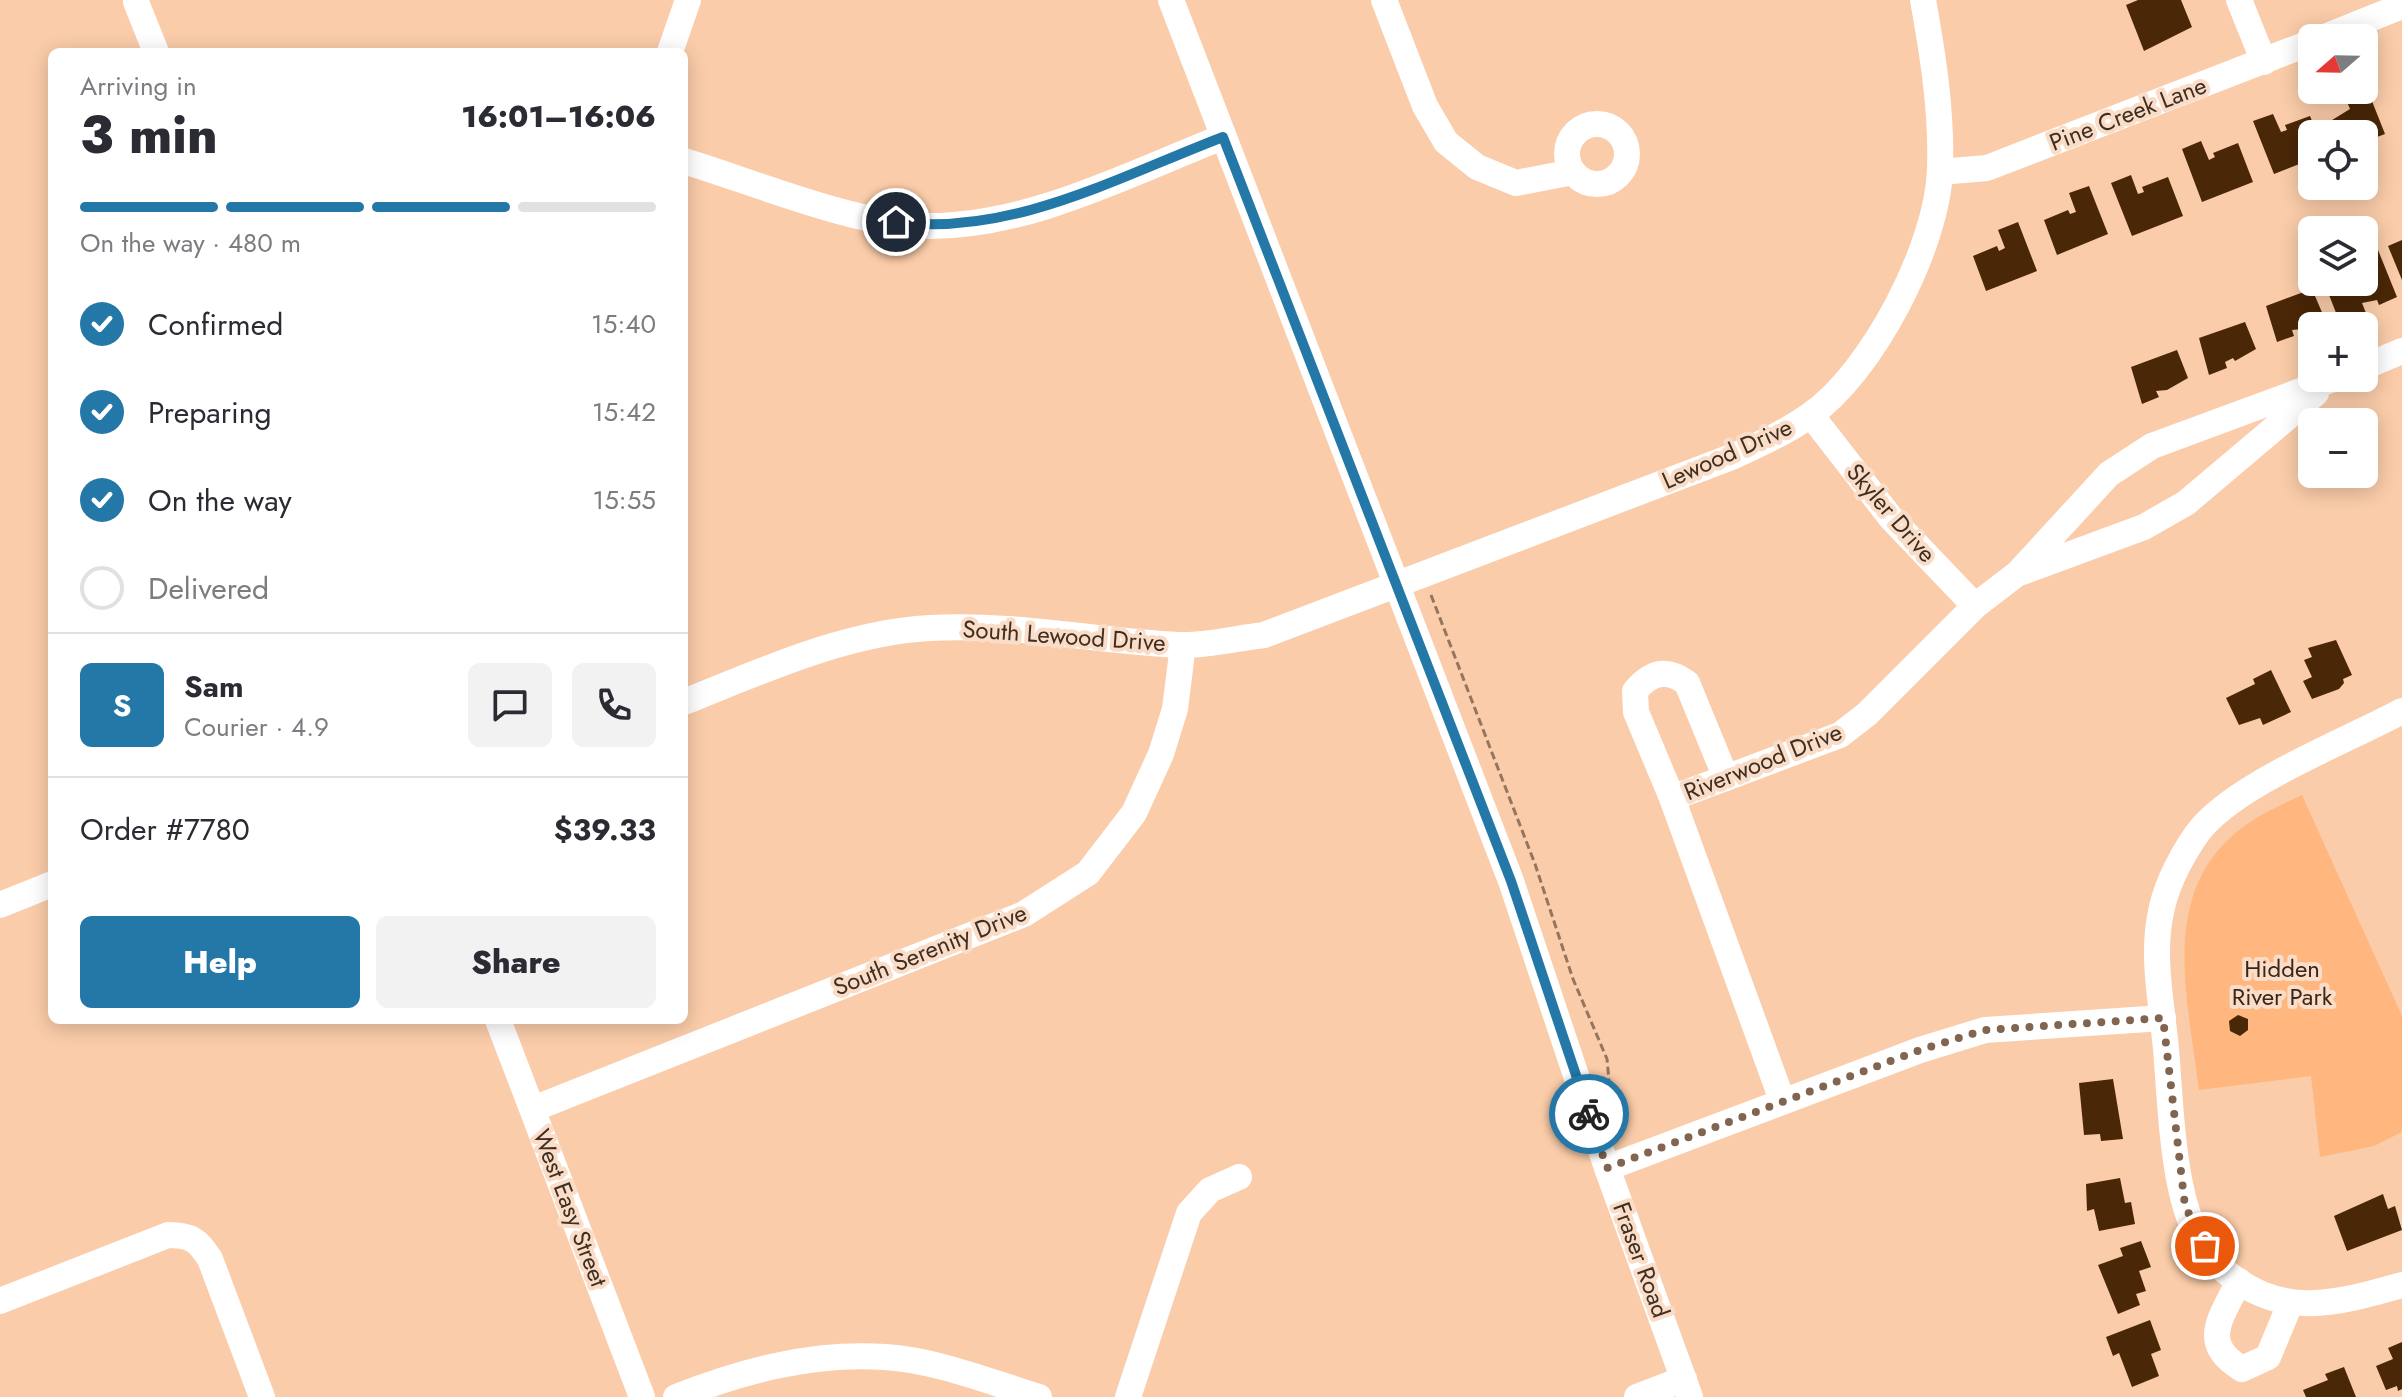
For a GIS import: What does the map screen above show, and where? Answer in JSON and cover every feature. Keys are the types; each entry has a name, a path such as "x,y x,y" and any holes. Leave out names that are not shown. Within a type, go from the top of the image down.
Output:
{"street":[{"path":"671,48 688,0"},
{"name":"Fraser Road","path":"1171,0 1511,881 1607,1168 1687,1388"},
{"path":"1384,0 1425,106 1446,142 1477,167 1516,183 1573,172"},
{"name":"Lewood Drive","path":"1398,587 1734,456 1811,415 1849,379 1887,326 1911,278 1929,225 1940,172 1938,107 1923,0"},
{"path":"2239,0 2264,62"},
{"path":"136,2 154,48"},
{"path":"2357,24 2402,6"},
{"name":"Pine Creek Lane","path":"1940,172 1987,168 2298,48"},
{"path":"688,162 867,218 924,226 978,222 1031,211 1223,137"},
{"path":"2378,361 2402,351"},
{"name":"Riverwood Drive","path":"1782,1100 1672,798 1840,735 1867,714 1975,606 2018,573 2109,474 2152,446 2298,392"},
{"name":"Riverwood Drive","path":"2018,573 2144,527 2186,503 2318,392"},
{"name":"Skyler Drive","path":"1811,415 1891,518 1975,606"},
{"name":"South Lewood Drive","path":"688,700 791,660 862,638 926,628 998,626 1183,645 1264,635 1398,587"},
{"name":"South Serenity Drive","path":"533,1109 1024,914 1088,873 1134,813 1161,754 1175,709 1183,645"},
{"path":"1672,798 1636,712 1635,691 1646,678 1661,672 1675,674 1687,683 1726,778"},
{"path":"2402,711 2244,793 2199,831 2178,862 2159,918 2157,948 2185,1206 2205,1246 2224,1270 2239,1281 2290,1304 2346,1301 2402,1285"},
{"path":"0,905 48,886"},
{"path":"1607,1168 1782,1100 1985,1030 2163,1018"},
{"name":"West Easy Street","path":"500,1024 642,1397"},
{"path":"1128,1397 1189,1213 1210,1190 1239,1177"},
{"path":"0,1301 168,1235 186,1235 199,1241 210,1259 262,1397"},
{"path":"2239,1281 2217,1329 2217,1349 2225,1359 2242,1369 2268,1357 2290,1304"},
{"path":"676,1397 740,1372 812,1359 886,1357 943,1369 1039,1397"},
{"path":"1637,1397 1687,1388"}],"green space":[{"name":"Hidden River Park","path":"2302,795 2402,1016 2402,1132 2374,1146 2320,1157 2311,1076 2199,1090 2185,977 2185,940 2190,905 2203,872 2225,843 2258,817"}],"building":[{"path":"2138,0 2181,0 2192,27 2144,51 2126,5"},
{"path":"2348,104 2373,104 2385,134 2378,137 2378,120 2332,120 2350,109"},
{"path":"2273,114 2281,132 2287,130 2285,125 2298,120 2298,165 2274,174 2253,121"},
{"path":"2201,141 2209,160 2215,157 2213,153 2238,143 2253,182 2202,202 2182,149"},
{"path":"2131,175 2138,194 2144,192 2142,187 2168,177 2183,216 2132,236 2111,183"},
{"path":"2089,186 2108,234 2057,255 2044,220 2068,210 2070,214 2076,212 2069,193"},
{"path":"2018,222 2037,271 1986,291 1973,256 1997,246 1999,251 2005,248 1998,230"},
{"path":"2402,240 2402,280 2388,246"},
{"path":"2378,250 2397,297 2379,305 2377,300 2362,303 2366,312 2336,312 2329,296 2378,296"},
{"path":"2298,294 2315,296 2322,312 2298,312 2298,329 2292,330 2294,336 2277,342 2266,306"},
{"path":"2245,322 2256,349 2235,361 2233,358 2225,362 2227,368 2209,375 2199,338"},
{"path":"2177,350 2188,378 2167,390 2156,391 2159,397 2142,404 2131,367"},
{"path":"2336,640 2352,675 2343,679 2344,683 2339,689 2312,699 2303,681 2312,677 2304,660 2312,657 2308,648"},
{"path":"2271,670 2291,712 2263,725 2260,718 2239,725 2226,698 2255,684 2253,679"},
{"path":"2238,1015 2248,1019 2248,1030 2240,1036 2230,1031 2229,1021"},
{"path":"2113,1079 2123,1139 2101,1141 2100,1134 2084,1135 2079,1083"},
{"path":"2120,1178 2125,1203 2131,1202 2135,1224 2099,1231 2094,1209 2087,1211 2086,1184"},
{"path":"2383,1194 2388,1209 2395,1206 2402,1230 2347,1251 2334,1216"},
{"path":"2141,1241 2151,1267 2139,1271 2146,1291 2136,1294 2140,1305 2118,1314 2098,1265 2123,1256 2120,1248"},
{"path":"2150,1320 2161,1350 2151,1354 2159,1376 2132,1387 2119,1353 2113,1356 2106,1337"},
{"path":"2402,1342 2402,1389 2398,1391 2397,1386 2386,1390 2376,1366 2393,1359 2388,1348"},
{"path":"2344,1367 2356,1397 2306,1397 2303,1390 2328,1380 2325,1374"}],"way so far":[{"path":"1589,1114 1607,1168 1782,1100 1985,1030 2163,1018 2171,1111 2185,1206 2205,1246"}],"route":[{"path":"896,222 924,226 978,222 1031,211 1223,137 1511,881 1589,1114"}]}
